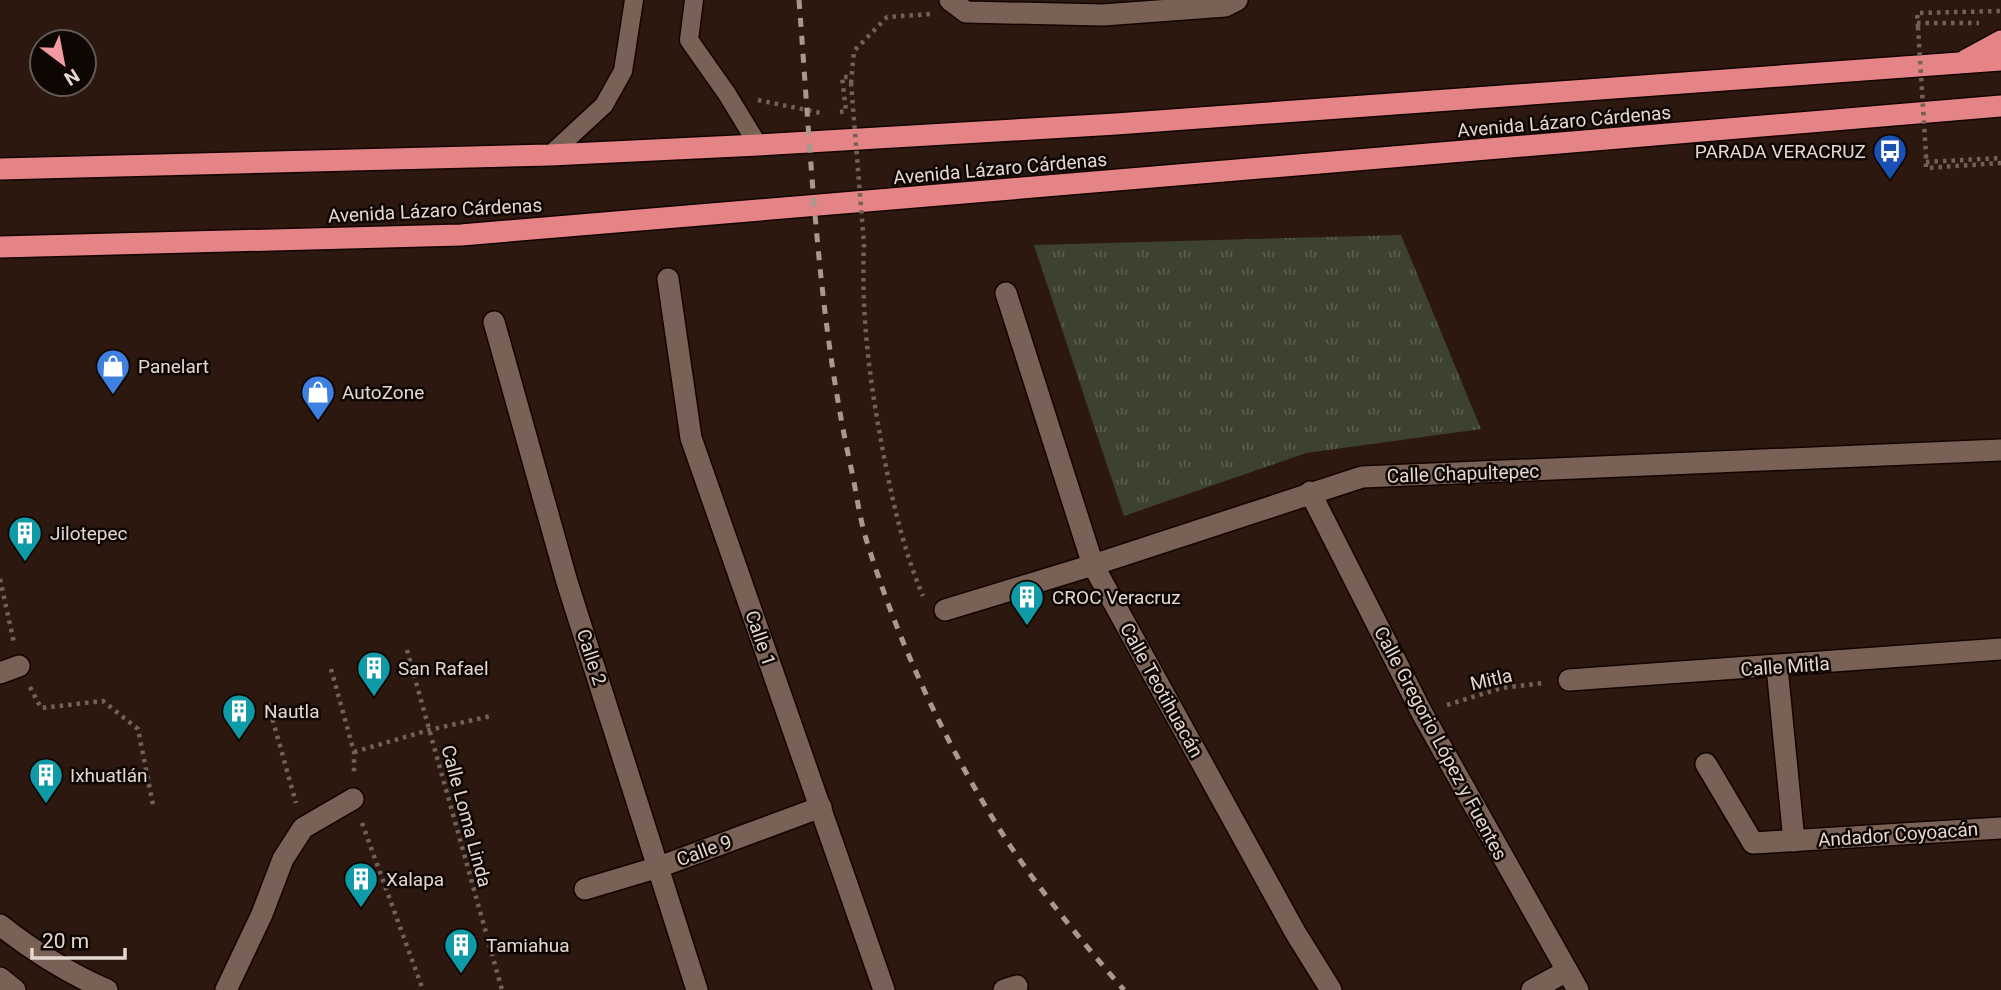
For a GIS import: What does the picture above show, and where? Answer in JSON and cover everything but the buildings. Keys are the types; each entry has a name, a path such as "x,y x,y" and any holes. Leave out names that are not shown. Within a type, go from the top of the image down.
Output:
{"highway":[{"path":"1962,62 1996,32"},
{"name":"Avenida Lázaro Cárdenas","path":"0,169 550,155 758,145 1116,124 2001,60"},
{"name":"Avenida Lázaro Cárdenas","path":"0,247 461,235 2001,106"}],"street":[{"path":"958,6 1103,15 1225,6 1237,0"},
{"name":"Calle 1","path":"668,279 691,438 884,990"},
{"name":"Calle Teotihuacán","path":"1006,293 1093,565 1295,932 1331,990"},
{"name":"Calle 2","path":"494,322 568,582 697,990"},
{"name":"Calle Chapultepec","path":"945,610 1362,477 2001,450"},
{"name":"Calle Gregorio López y Fuentes","path":"1310,492 1422,713 1578,990"},
{"name":"Calle Mitla","path":"1569,680 2001,649"},
{"path":"1777,667 1794,841"},
{"name":"Andador Coyoacán","path":"1706,764 1753,843 2001,828"},
{"path":"226,990 262,914 283,859 303,828 353,799"},
{"name":"Calle 9","path":"585,888 659,867 821,807"},
{"path":"0,925 76,977 107,990"},
{"path":"1532,990 1567,971"},
{"path":"0,978 15,990"}],"lane":[{"path":"550,155 604,106 623,71 634,0"},
{"path":"694,0 689,40 727,94 758,145"}],"path":[{"path":"945,610 934,608 925,601 907,556 874,403 864,322 864,244 851,80 854,51 887,17 958,6"},
{"path":"2001,11 1917,13 1926,168 2001,161"},
{"path":"1918,25 1996,32"},
{"path":"727,94 822,113 846,111 842,77 851,80"},
{"path":"0,579 10,670 41,708 103,701 138,729 153,805"},
{"name":"Calle Loma Linda","path":"407,650 502,990"},
{"path":"331,669 355,752 353,799 423,990"},
{"name":"Mitla","path":"1422,713 1502,688 1569,680"},
{"path":"268,703 303,828"},
{"path":"355,752 429,730 491,716"}],"green space":[{"path":"1401,235 1481,429 1306,453 1124,516 1034,245"}],"railway":[{"path":"799,0 812,174 830,349 860,513 880,582 928,699 989,812 1024,866 1124,990"}],"place":[{"name":"PARADA VERACRUZ","path":"1890,181"},
{"name":"Panelart","path":"113,396"},
{"name":"AutoZone","path":"318,422"},
{"name":"Jilotepec","path":"25,563"},
{"name":"CROC Veracruz","path":"1027,627"},
{"name":"San Rafael","path":"374,698"},
{"name":"Nautla","path":"239,741"},
{"name":"Ixhuatlán","path":"46,805"},
{"name":"Xalapa","path":"361,909"},
{"name":"Tamiahua","path":"461,975"}]}
